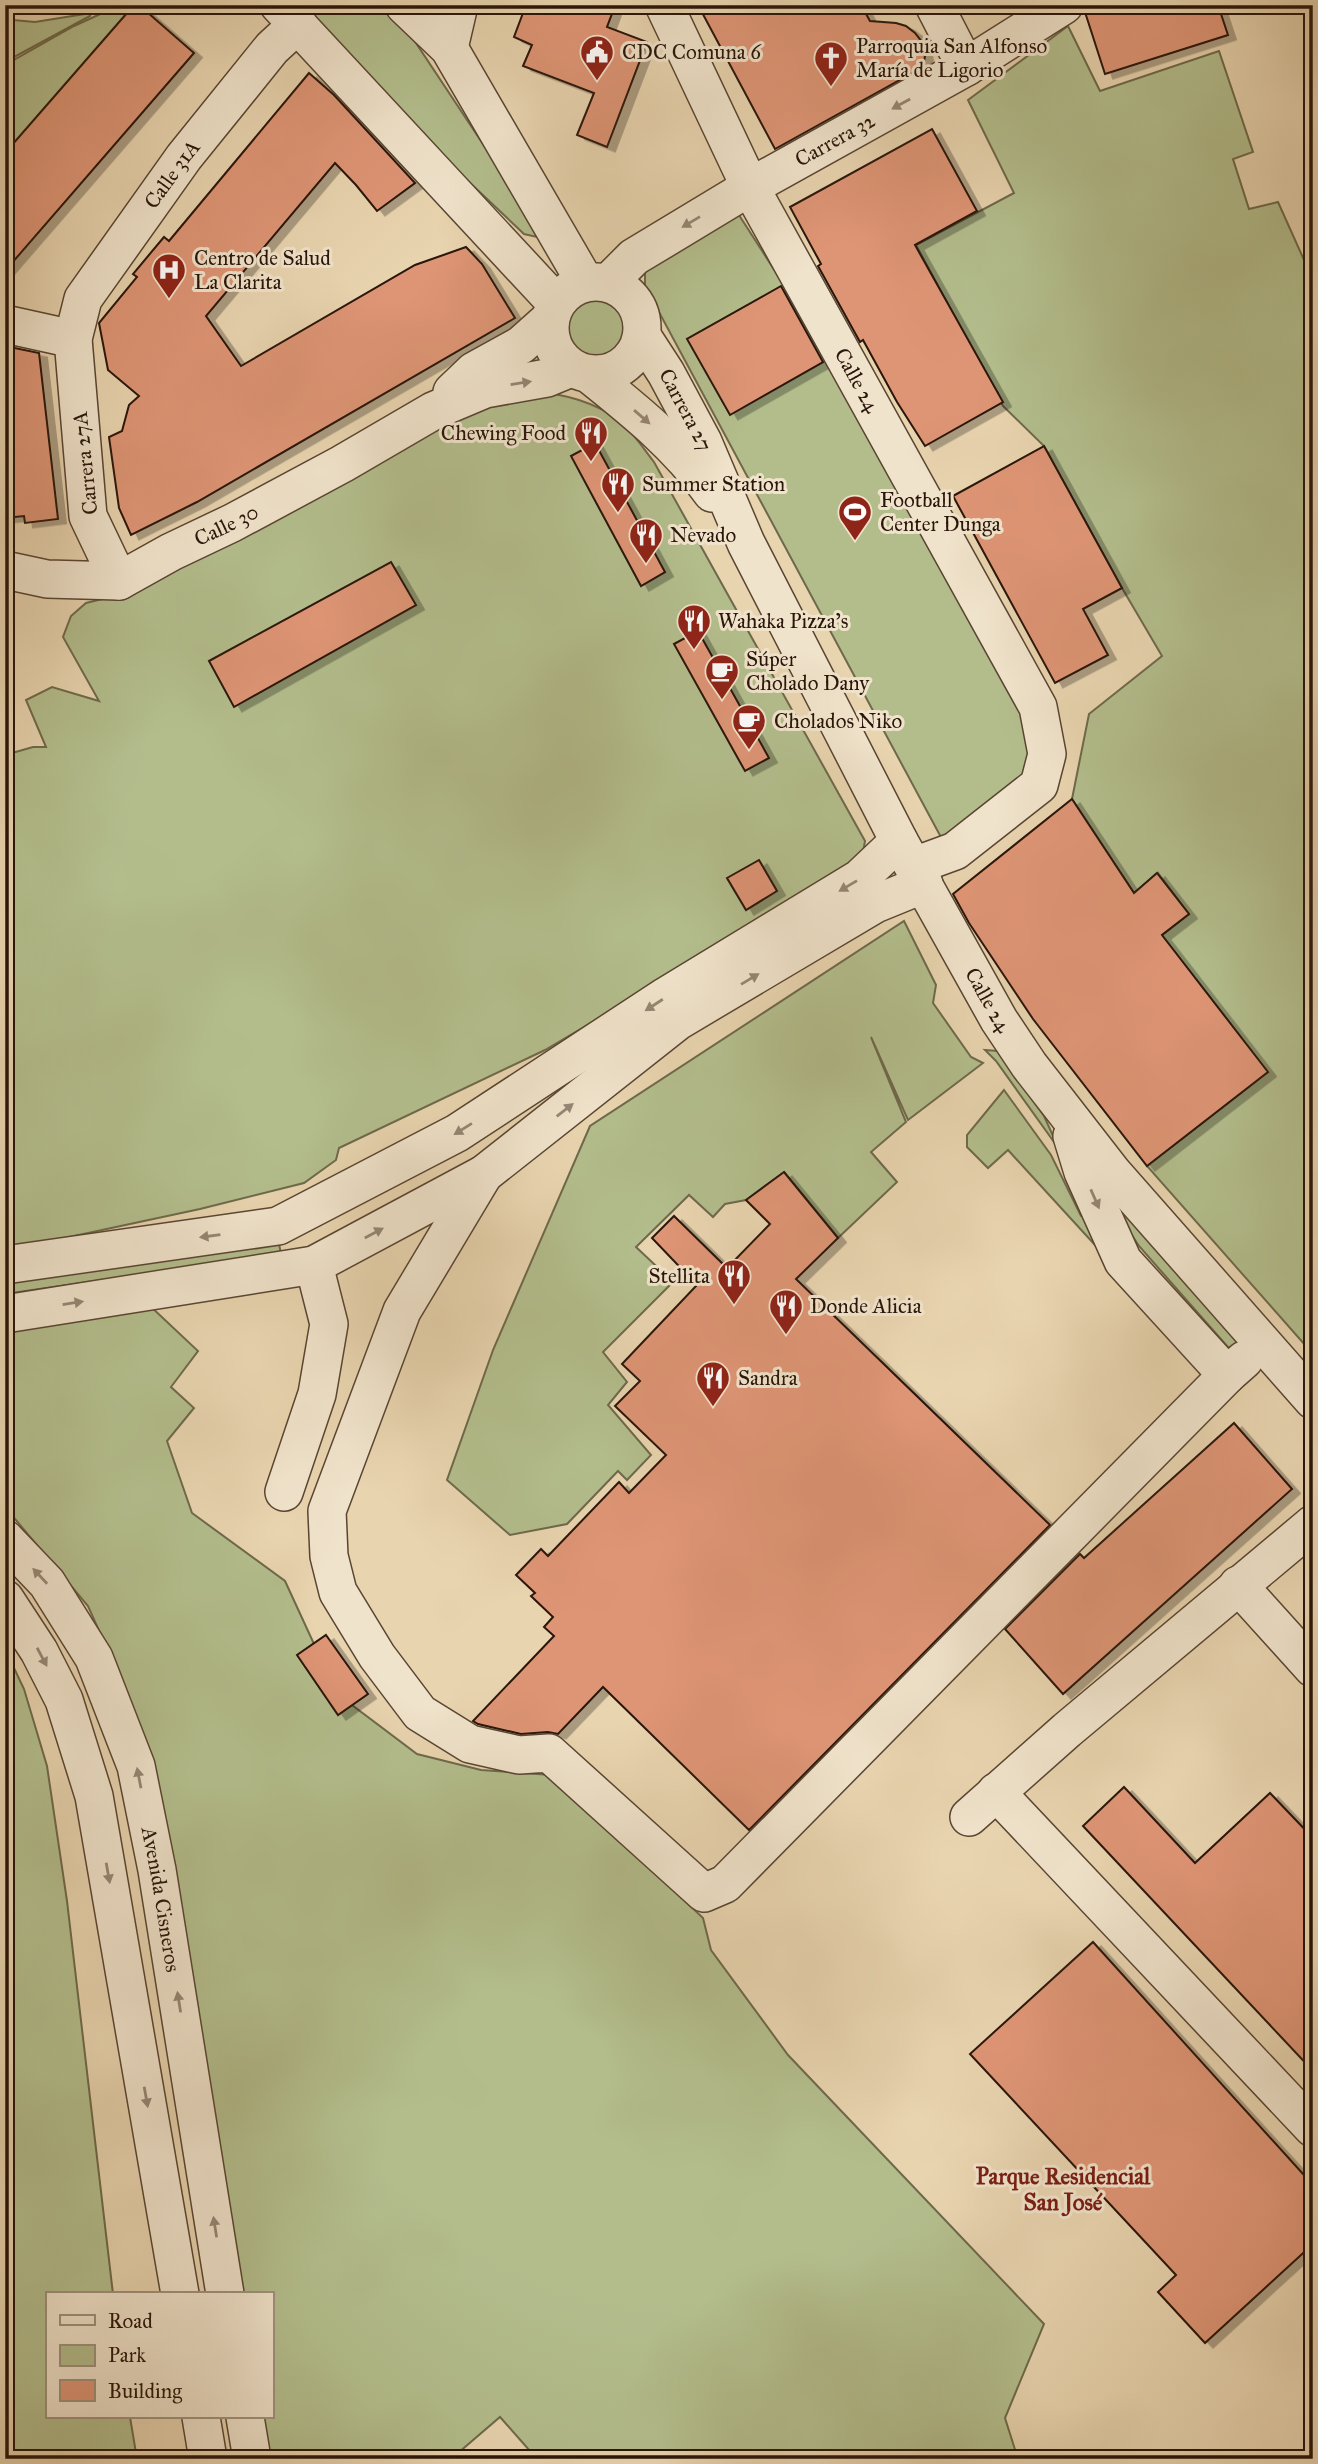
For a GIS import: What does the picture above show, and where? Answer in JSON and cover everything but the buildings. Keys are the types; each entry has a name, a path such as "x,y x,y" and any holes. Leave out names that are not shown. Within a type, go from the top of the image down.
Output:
{"street":[{"path":"404,5 449,48 575,297"},
{"path":"449,48 459,5"},
{"name":"Calle 24","path":"664,5 750,187 1038,707 1047,754 1039,785 955,851 913,864"},
{"path":"934,5 967,67"},
{"name":"Carrera 32","path":"575,297 634,257 750,187 967,67 1064,5"},
{"path":"288,14 575,297"},
{"name":"Calle 31A","path":"73,339 82,299 184,158 272,48 288,14"},
{"path":"621,288 634,301 642,318 642,336 636,353 623,367 607,373 580,371 558,355 550,338 575,297 621,288"},
{"name":"Calle 30","path":"433,411 474,371 521,345 575,297"},
{"path":"5,324 73,339"},
{"name":"Carrera 27","path":"642,336 666,373 703,442 746,543"},
{"name":"Carrera 27A","path":"73,339 88,516 118,581"},
{"name":"Calle 30","path":"118,581 342,464 433,411 485,388 580,371"},
{"name":"Carrera 27","path":"580,371 642,417 693,466 746,543"},
{"name":"Calle 24","path":"746,543 913,864 999,1020 1113,1173 1313,1400"},
{"path":"5,570 47,579 118,581"},
{"path":"5,1314 314,1265 484,1174 678,1021 874,904 913,864"},
{"path":"5,1265 278,1226 457,1133 666,996 860,878 913,864"},
{"path":"1065,1111 1083,1172 1123,1261 1227,1375"},
{"path":"484,1174 402,1311 327,1511 329,1556 338,1592 377,1656 420,1713 470,1744 519,1755 549,1753 704,1893 725,1884 1261,1343"},
{"path":"284,1492 317,1394 329,1324 314,1265"},
{"path":"969,1817 1313,1524"},
{"name":"Avenida Cisneros","path":"5,1539 47,1583 93,1658 136,1766 157,1870 225,2292"},
{"path":"1238,1586 1313,1668"},
{"path":"5,1600 39,1651 64,1700 94,1796 180,2292"},
{"path":"996,1792 1313,2128"},
{"path":"201,2418 208,2459"},
{"path":"245,2418 252,2459"}],"green space":[{"path":"120,5 134,5 5,153 5,65 74,26"},
{"path":"303,5 379,5 402,22 542,233 537,237 524,234 449,163"},
{"path":"91,13 90,16 5,62 5,24 13,20 35,22"},
{"path":"1068,26 1100,91 1219,51 1253,152 1233,159 1249,209 1278,202 1313,280 1313,1354 1147,1166 1161,936 1189,914 1158,873 1134,893 1072,799 1089,714 1162,656 1044,446 1003,406 916,245 1014,193 968,100"},
{"name":"Football Center Dunga","path":"737,212 784,285 1029,724 1034,769 943,841 645,286 645,264"},
{"path":"595,296 617,305 626,327 617,349 595,358 573,349 564,327 573,305"},
{"path":"529,390 566,396 612,415 626,427 654,462 865,841 861,864 545,1050 339,1148 336,1160 304,1183 200,1209 18,1248 5,1248 5,755 33,747 46,747 26,700 52,687 99,701 63,637 71,616 86,603 123,594 473,403"},
{"path":"904,921 936,985 933,1003 971,1057 983,1063 908,1120 871,1037 906,1122 871,1152 897,1182 838,1238 784,1172 746,1200 725,1204 713,1217 689,1195 636,1247 673,1282 603,1352 627,1382 608,1405 651,1455 627,1480 618,1471 567,1524 510,1535 447,1480 493,1350 590,1126"},
{"path":"985,1050 998,1051 1044,1116 1059,1149 996,1061"},
{"path":"1004,1090 1051,1155 1081,1216 1094,1219 1117,1269 1008,1150 988,1168 967,1147 967,1135"},
{"path":"1098,1183 1237,1341 1234,1354 1139,1246"},
{"path":"279,1244 281,1254 5,1294 5,1282"},
{"path":"148,1304 198,1351 171,1387 194,1408 167,1441 192,1513 285,1581 314,1644 352,1705 417,1754 481,1770 552,1775 703,1918 711,1950 788,2055 1044,2324 1005,2418 1018,2459 537,2459 500,2417 451,2459 265,2459 256,2418 273,2418 273,2292 236,2292 123,1684 88,1606 5,1507 5,1333"},
{"path":"5,1649 24,1689 47,1766 67,1901 113,2292 46,2292 46,2418 130,2418 137,2459 5,2459"}],"place":[{"name":"CDC Comuna 6","path":"597,82"},
{"name":"Parroquia San Alfonso María de Ligorio","path":"831,88"},
{"name":"Centro de Salud La Clarita","path":"169,300"},
{"name":"Chewing Food","path":"591,463"},
{"name":"Summer Station","path":"618,514"},
{"name":"Football Center Dunga","path":"855,542"},
{"name":"Nevado","path":"646,565"},
{"name":"Wahaka Pizza's","path":"694,651"},
{"name":"Súper Cholado Dany","path":"722,701"},
{"name":"Cholados Niko","path":"749,751"},
{"name":"Stellita","path":"734,1306"},
{"name":"Donde Alicia","path":"786,1336"},
{"name":"Sandra","path":"713,1408"}],"district":[{"name":"Parque Residencial San José","path":"1063,2189"}]}
